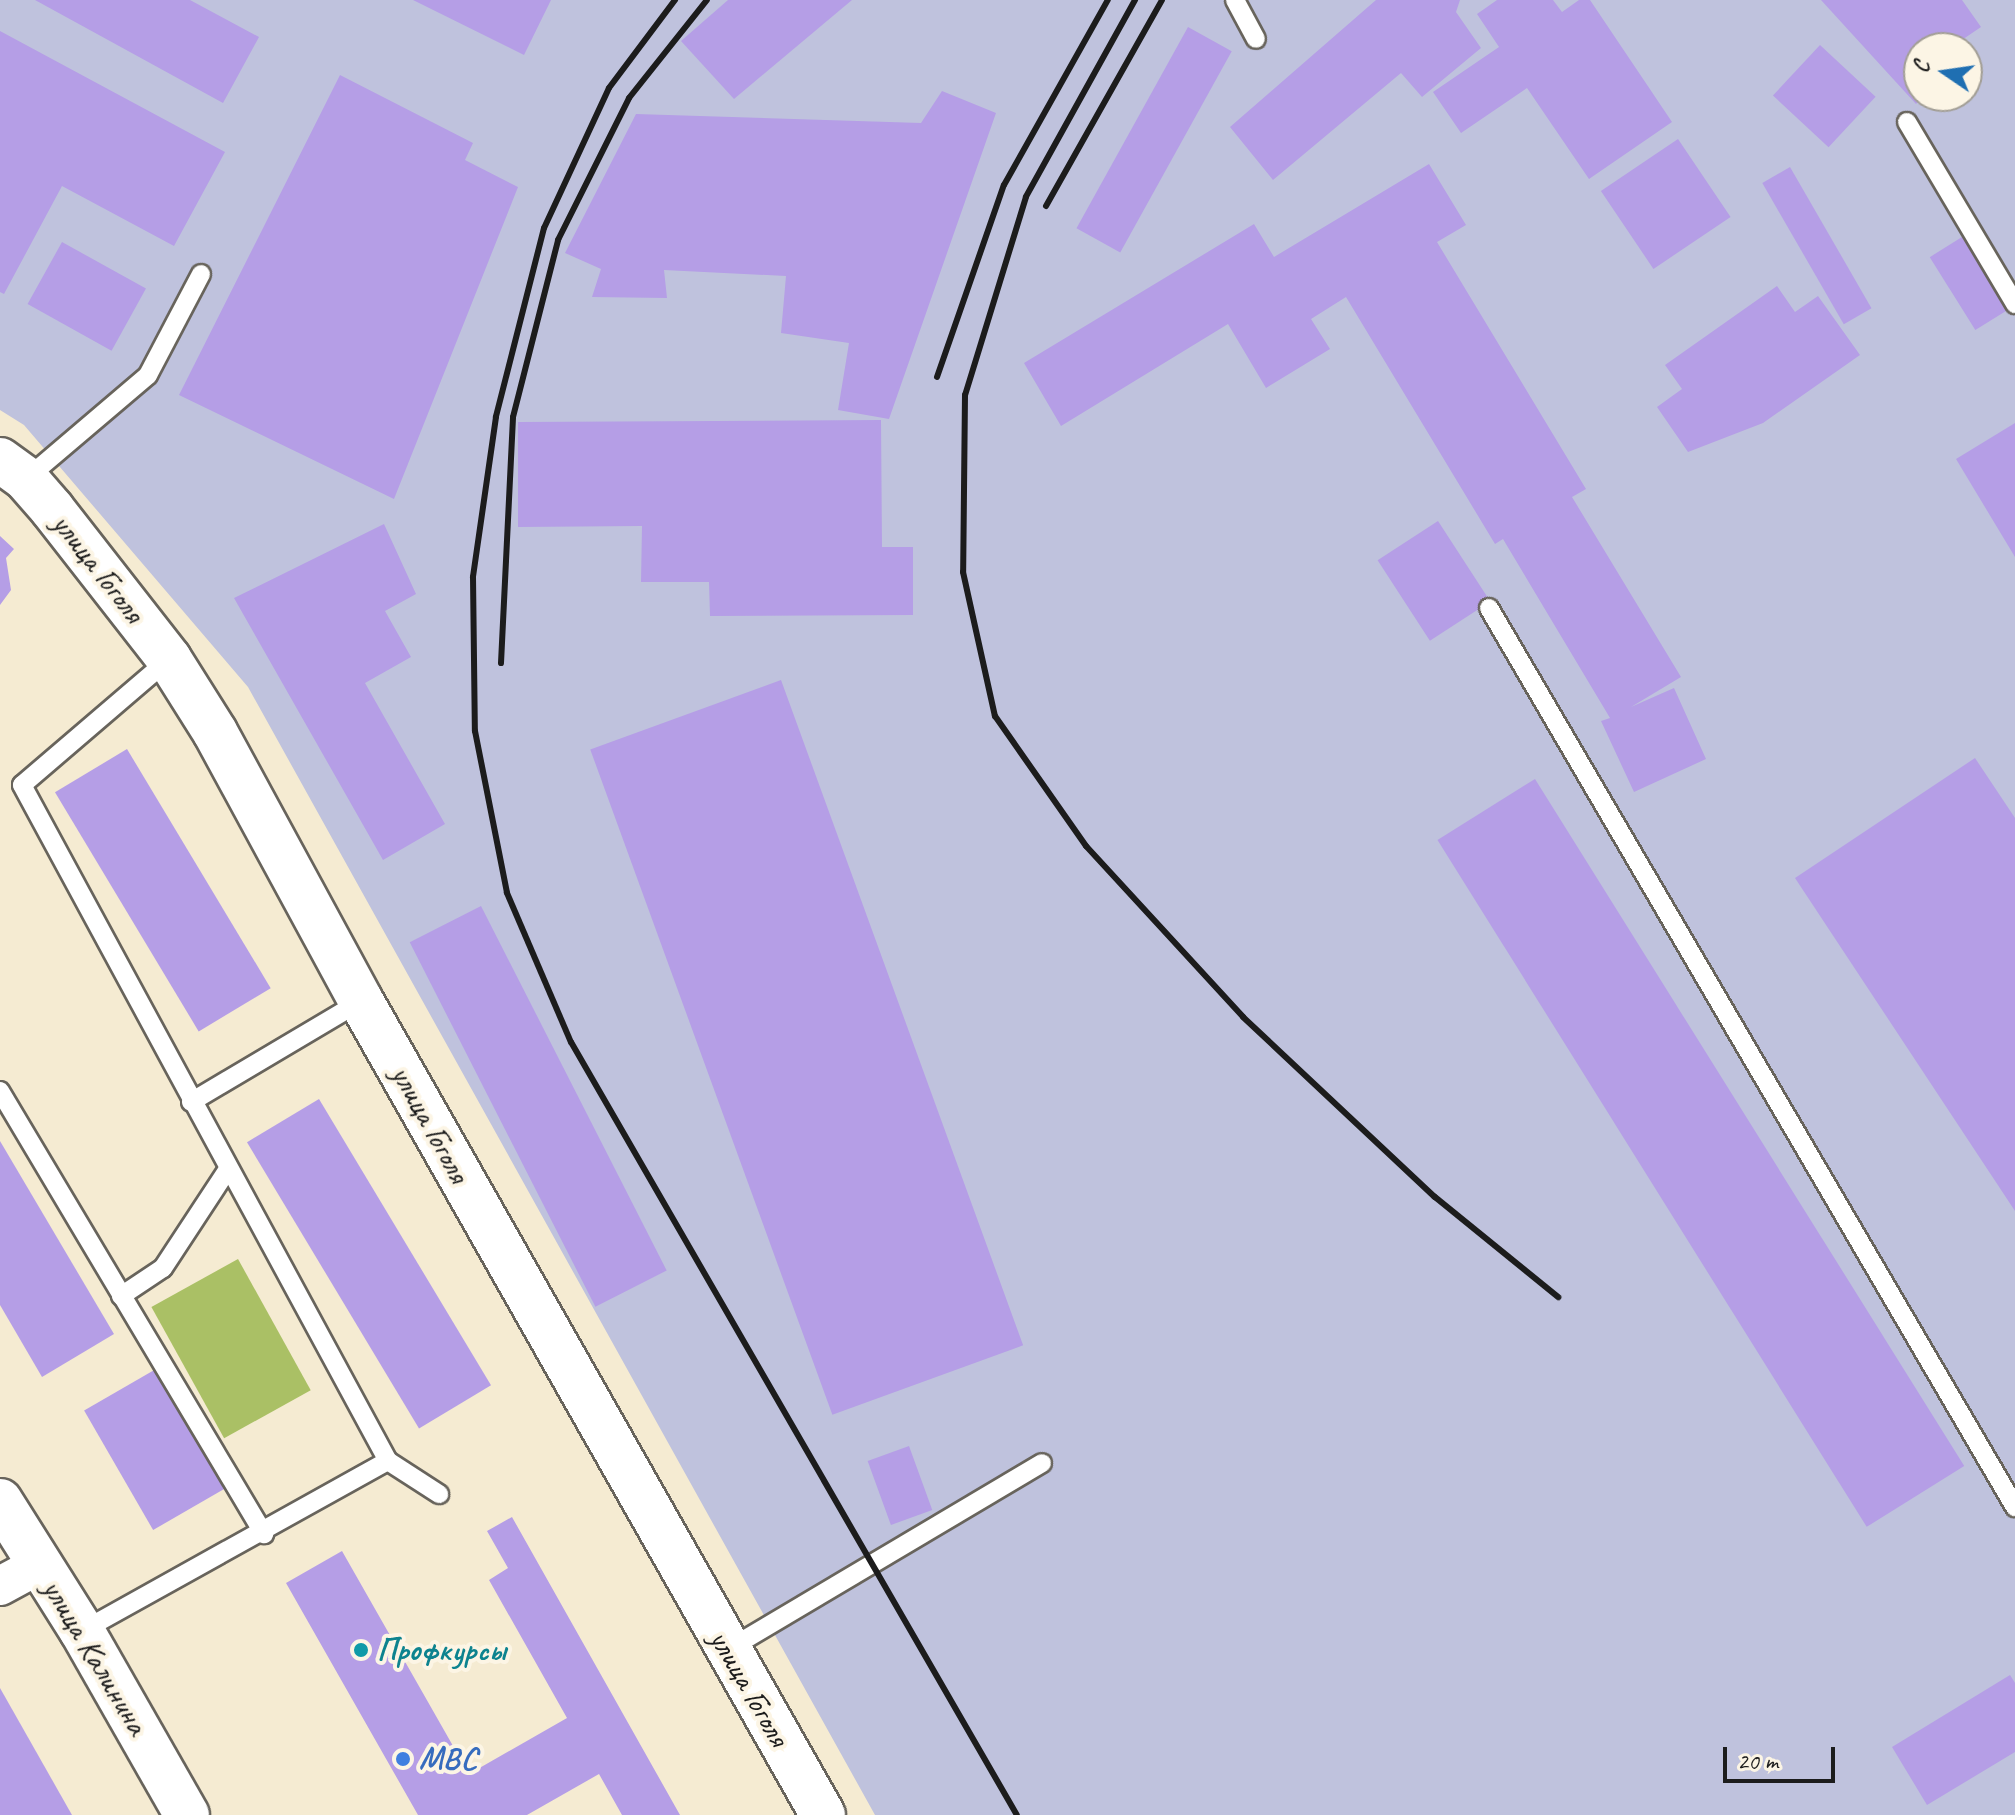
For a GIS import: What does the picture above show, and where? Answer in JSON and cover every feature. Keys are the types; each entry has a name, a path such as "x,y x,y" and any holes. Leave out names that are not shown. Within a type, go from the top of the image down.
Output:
{"main road":[{"name":"улица Гоголя","path":"13,470 169,659 215,732 361,1001 726,1651 823,1815"},
{"name":"улица Калинина","path":"0,1501 82,1631 187,1815"}],"street":[{"path":"0,1586 39,1565"}],"lane":[{"path":"1235,0 1256,39"},
{"path":"1907,122 2015,304"},
{"path":"13,470 148,375 201,274"},
{"path":"1489,608 2015,1507"},
{"path":"169,659 22,785 388,1461 439,1494"},
{"path":"191,1102 361,1001"},
{"path":"0,1091 264,1534"},
{"path":"121,1296 163,1268 228,1169"},
{"path":"82,1631 264,1534 388,1461"},
{"path":"726,1651 1042,1463"}],"shaded area":[{"path":"0,0 2015,0 2015,1815 875,1815 248,687 24,425 0,410"}],"green space":[{"path":"238,1259 311,1390 224,1438 151,1307"}],"building":[{"path":"35,0 190,0 259,37 223,103"},
{"path":"413,0 551,0 524,55"},
{"path":"728,0 852,0 734,99 681,41"},
{"path":"1376,0 1460,0 1456,12 1481,48 1422,97 1401,73 1273,180 1230,127"},
{"path":"1497,0 1553,0 1562,12 1579,0 1590,0 1672,122 1589,179 1527,88 1461,133 1433,92 1499,47 1477,14"},
{"path":"1821,0 1962,0 1981,27 1974,32 1903,32 1903,90"},
{"path":"1188,27 1232,51 1120,252 1076,228"},
{"path":"0,31 225,152 174,246 62,186 4,294 0,292"},
{"path":"1820,45 1876,97 1829,147 1773,95"},
{"path":"340,75 473,143 465,160 518,187 394,499 179,395"},
{"path":"942,91 996,113 889,419 838,410 849,343 781,333 786,276 664,270 667,298 592,297 601,269 565,253 636,114 921,123"},
{"path":"1678,139 1731,217 1653,269 1601,191"},
{"path":"1429,164 1466,225 1437,242 1586,489 1572,497 1681,677 1631,707 1674,688 1706,759 1634,792 1601,721 1610,718 1503,539 1495,544 1346,297 1311,319 1330,349 1266,388 1228,324 1061,426 1024,363 1254,224 1274,257"},
{"path":"1790,167 1872,308 1844,324 1762,183"},
{"path":"1962,237 2008,310 1975,330 1930,257"},
{"path":"62,242 146,289 112,351 28,304"},
{"path":"1777,286 1795,312 1818,296 1860,355 1763,423 1688,452 1657,407 1682,389 1665,365"},
{"path":"881,420 882,547 913,547 913,615 710,616 709,582 641,582 642,526 518,527 518,422"},
{"path":"2015,423 2015,557 1956,459"},
{"path":"1438,521 1490,602 1430,641 1378,560"},
{"path":"384,524 416,594 385,611 411,657 365,683 445,824 383,860 234,598"},
{"path":"0,536 14,549 6,558 11,590 0,605"},
{"path":"781,680 1023,1345 832,1415 590,749"},
{"path":"127,749 271,988 199,1031 55,792"},
{"path":"1975,758 2015,818 2015,1211 1795,878"},
{"path":"1535,779 1964,1466 1867,1527 1437,840"},
{"path":"481,906 667,1270 595,1307 410,942"},
{"path":"319,1099 491,1385 419,1429 247,1142"},
{"path":"0,1141 114,1334 42,1377 0,1305"},
{"path":"156,1369 225,1489 153,1530 84,1410"},
{"path":"909,1446 932,1510 891,1525 868,1461"},
{"name":"Профкурсы","path":"512,1517 680,1815 622,1815 599,1774 527,1815 418,1815 286,1583 342,1551 469,1774 567,1718 489,1580 508,1568 487,1531"},
{"path":"2010,1675 2015,1683 2015,1752 1927,1805 1892,1747"},
{"path":"0,1688 72,1815 0,1815"}],"railway":[{"path":"675,0 609,88 544,228 496,417 473,577 475,731 507,893 571,1042 1017,1815"},
{"path":"501,663 513,417 558,240 629,98 707,0"},
{"path":"937,377 1004,185 1108,0"},
{"path":"1135,0 1026,197 965,395 963,572 995,716 1086,846 1243,1017 1435,1197 1558,1297"},
{"path":"1046,206 1162,0"}],"place":[{"name":"Профкурсы","path":"361,1650"},
{"name":"МВС","path":"403,1759"}]}
